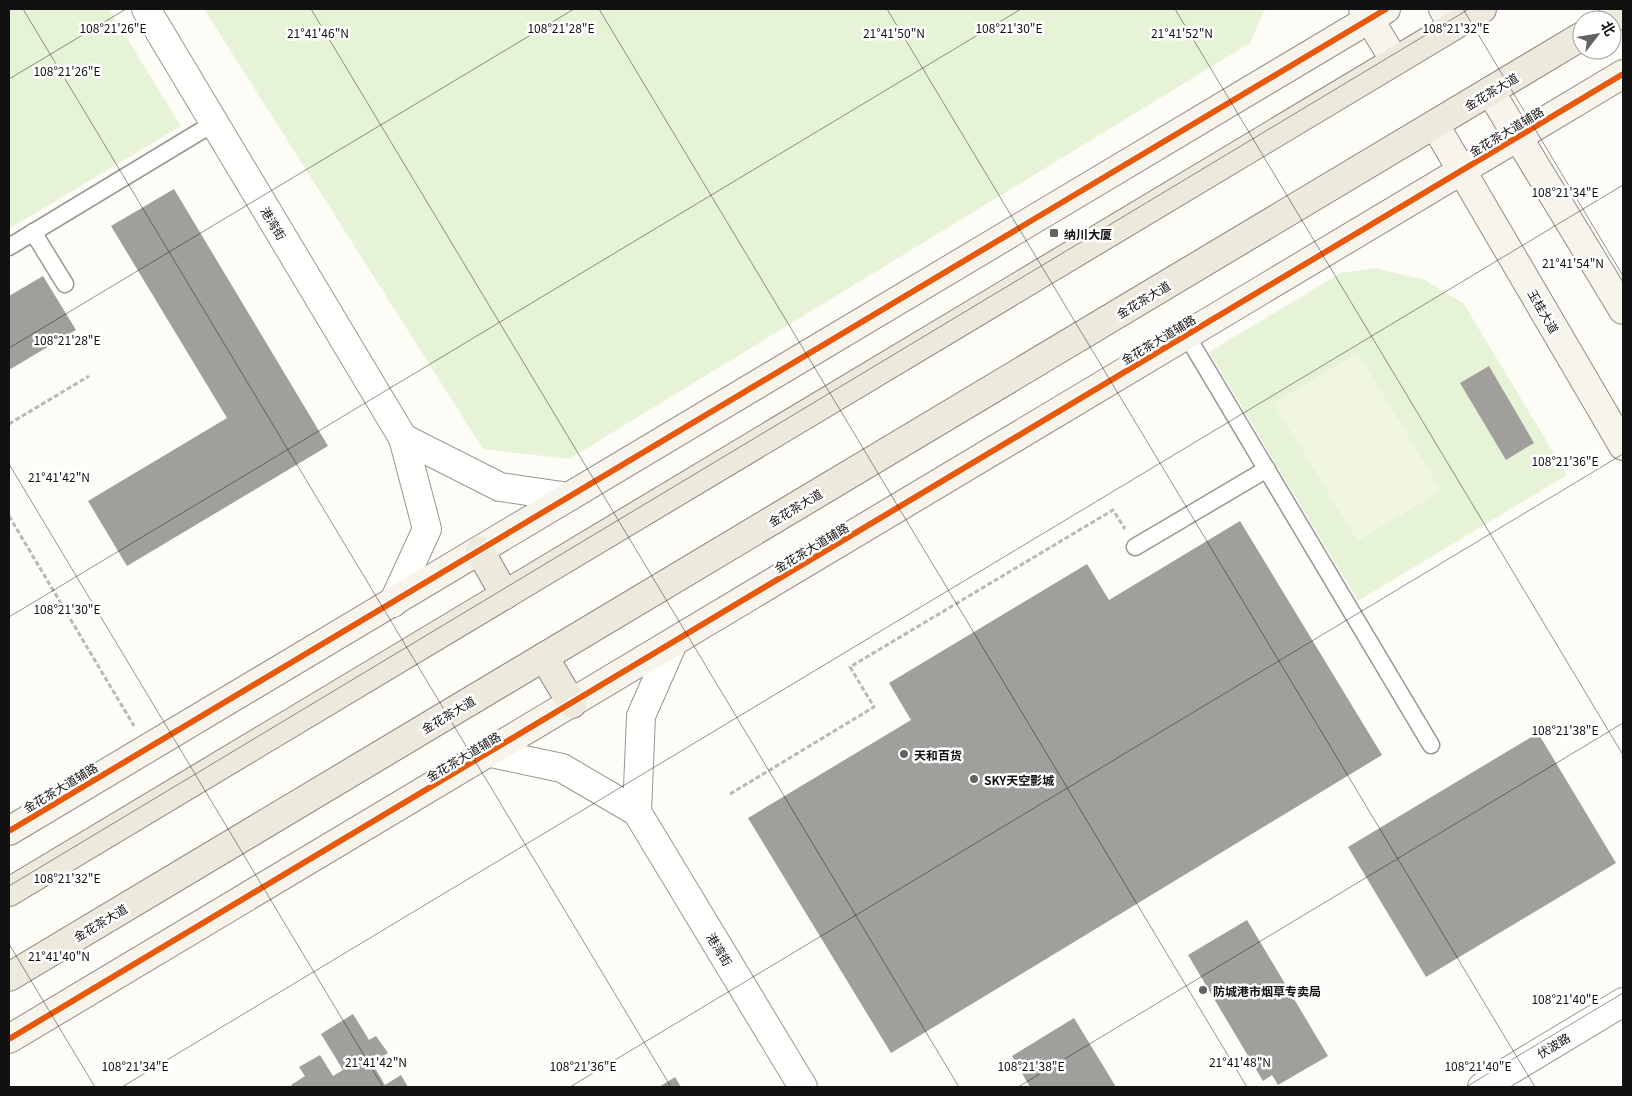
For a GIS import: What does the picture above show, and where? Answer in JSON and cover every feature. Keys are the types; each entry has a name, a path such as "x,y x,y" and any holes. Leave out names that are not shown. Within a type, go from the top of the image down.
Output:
{"main road":[{"path":"9,892 1395,61 1448,17 1482,9"},
{"name":"金花茶大道","path":"9,977 1572,42"},
{"path":"480,550 505,595"},
{"path":"544,657 572,704"}],"street":[{"name":"港湾街","path":"146,9 403,438 427,529 393,603"},
{"path":"1372,12 1395,61"},
{"name":"金花茶大道辅路","path":"9,831 570,497 1372,12"},
{"name":"金花茶大道辅路","path":"9,1039 491,753 1623,74"},
{"path":"1490,91 1623,310"},
{"name":"玉桂大道","path":"1434,125 1623,446"},
{"path":"403,438 500,487 570,497"},
{"path":"491,753 562,768 637,812 641,716 673,643"},
{"name":"港湾街","path":"637,812 803,1087"},
{"name":"伏波路","path":"1482,1087 1623,1002"}],"lane":[{"path":"9,246 214,124"},
{"path":"33,232 64,284"},
{"path":"1187,336 1431,745"},
{"path":"1135,547 1266,469"}],"path":[{"path":"9,424 89,376"},
{"path":"730,794 874,707 850,667 1113,510 1135,547"},
{"path":"9,516 148,748"}],"green space":[{"path":"9,9 109,9 181,126 9,229"},
{"path":"204,9 1265,9 1250,43 569,459 483,449"},
{"path":"1375,268 1425,280 1464,304 1567,475 1358,601 1209,352 1341,273"},
{"path":"1358,353 1441,491 1357,541 1274,403"}],"building":[{"path":"174,189 328,446 127,566 88,501 227,418 111,226"},
{"path":"43,276 76,330 9,370 9,296"},
{"path":"1489,366 1534,443 1506,460 1460,383"},
{"path":"1240,521 1382,755 891,1053 748,818 911,720 889,683 1087,564 1109,600"},
{"path":"1538,733 1616,863 1426,977 1348,847"},
{"path":"1247,920 1328,1056 1278,1085 1272,1075 1263,1081 1188,955"},
{"path":"353,1014 369,1040 376,1036 388,1053 372,1063 385,1085 401,1075 408,1087 293,1087 291,1085 305,1076 299,1067 320,1055 333,1076 343,1070 321,1034"},
{"path":"1074,1018 1116,1087 1030,1087 1012,1056"},
{"path":"675,1077 681,1087 659,1087"}],"cycle path":[{"path":"9,831 1386,9"},
{"path":"9,1039 1623,74"}],"place":[{"name":"纳川大厦","path":"1054,233"},
{"name":"天和百货","path":"904,754"},
{"name":"SKY天空影城","path":"974,779"},
{"name":"防城港市烟草专卖局","path":"1203,990"}]}
